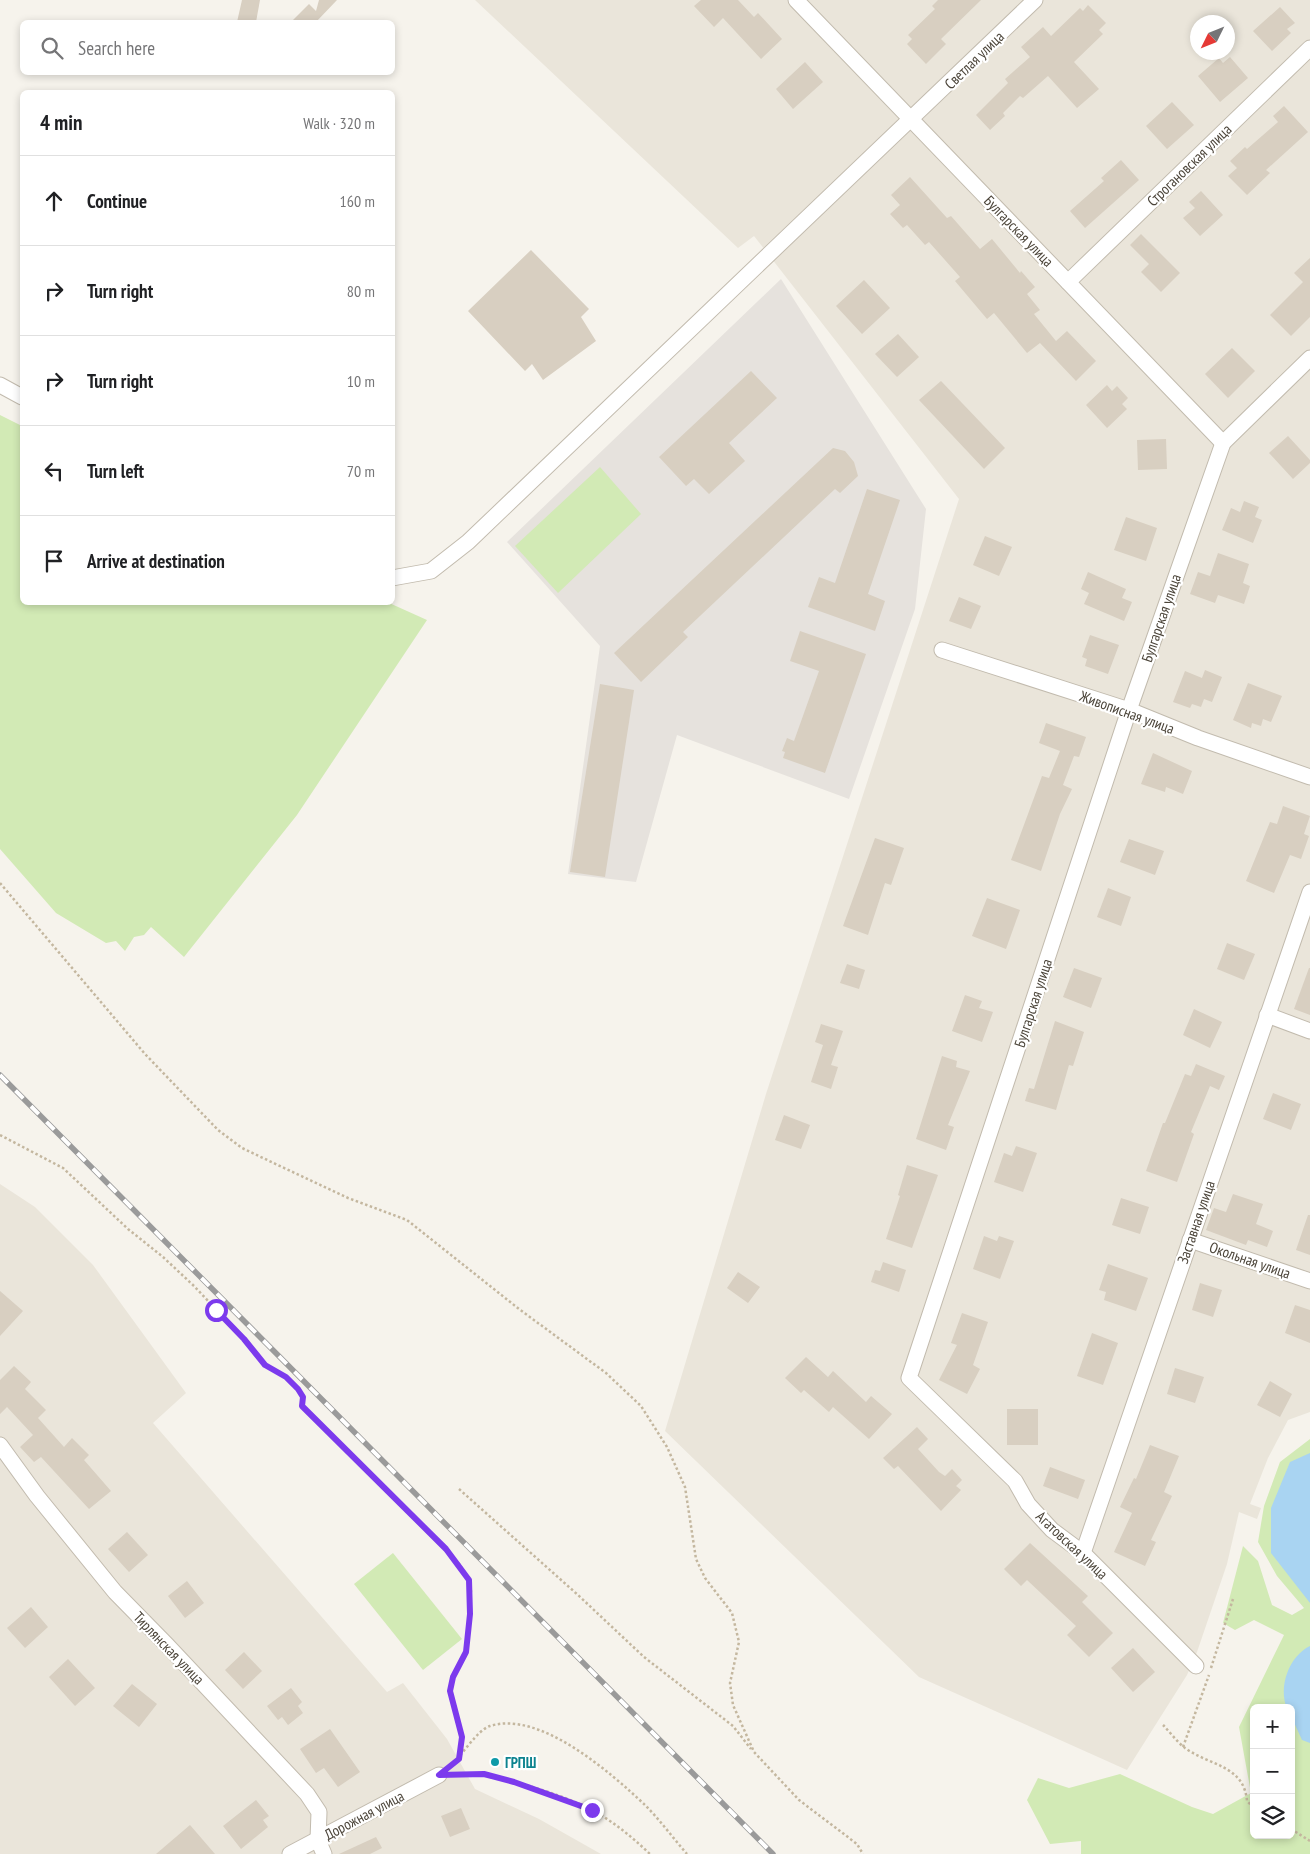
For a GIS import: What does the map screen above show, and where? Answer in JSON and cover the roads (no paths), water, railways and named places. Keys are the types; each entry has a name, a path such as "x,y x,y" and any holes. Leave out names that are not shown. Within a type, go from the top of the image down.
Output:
{"street":[{"name":"Булгарская улица","path":"796,0 1222,443 1129,710 909,1378"},
{"name":"Светлая улица","path":"395,577 431,571 468,542 912,120 1035,0"},
{"name":"Строгановская улица","path":"1068,282 1310,48"},
{"path":"1222,443 1310,358"},
{"path":"0,385 20,396"},
{"name":"Живописная улица","path":"942,650 1129,710 1198,738 1310,777"},
{"name":"Заставная улица","path":"1083,1553 1310,892"},
{"path":"1267,1016 1310,1031"},
{"name":"Окольная улица","path":"1190,1240 1310,1281"},
{"name":"Агатовская улица","path":"909,1378 1015,1481 1028,1504 1052,1530 1083,1553 1196,1666"},
{"name":"Тирлянская улица","path":"0,1445 37,1496 115,1592 307,1794 319,1812 318,1840 324,1854"},
{"name":"Дорожная улица","path":"290,1854 439,1775"}],"water":[{"path":"1310,1453 1310,1603 1271,1553 1271,1508 1290,1462"},
{"path":"1310,1646 1310,1743 1302,1740 1295,1725 1295,1704 1286,1704 1284,1691 1287,1673 1291,1664"}],"railway":[{"path":"0,1075 773,1854"}],"place":[{"name":"ГРПШ","path":"495,1762"}]}
